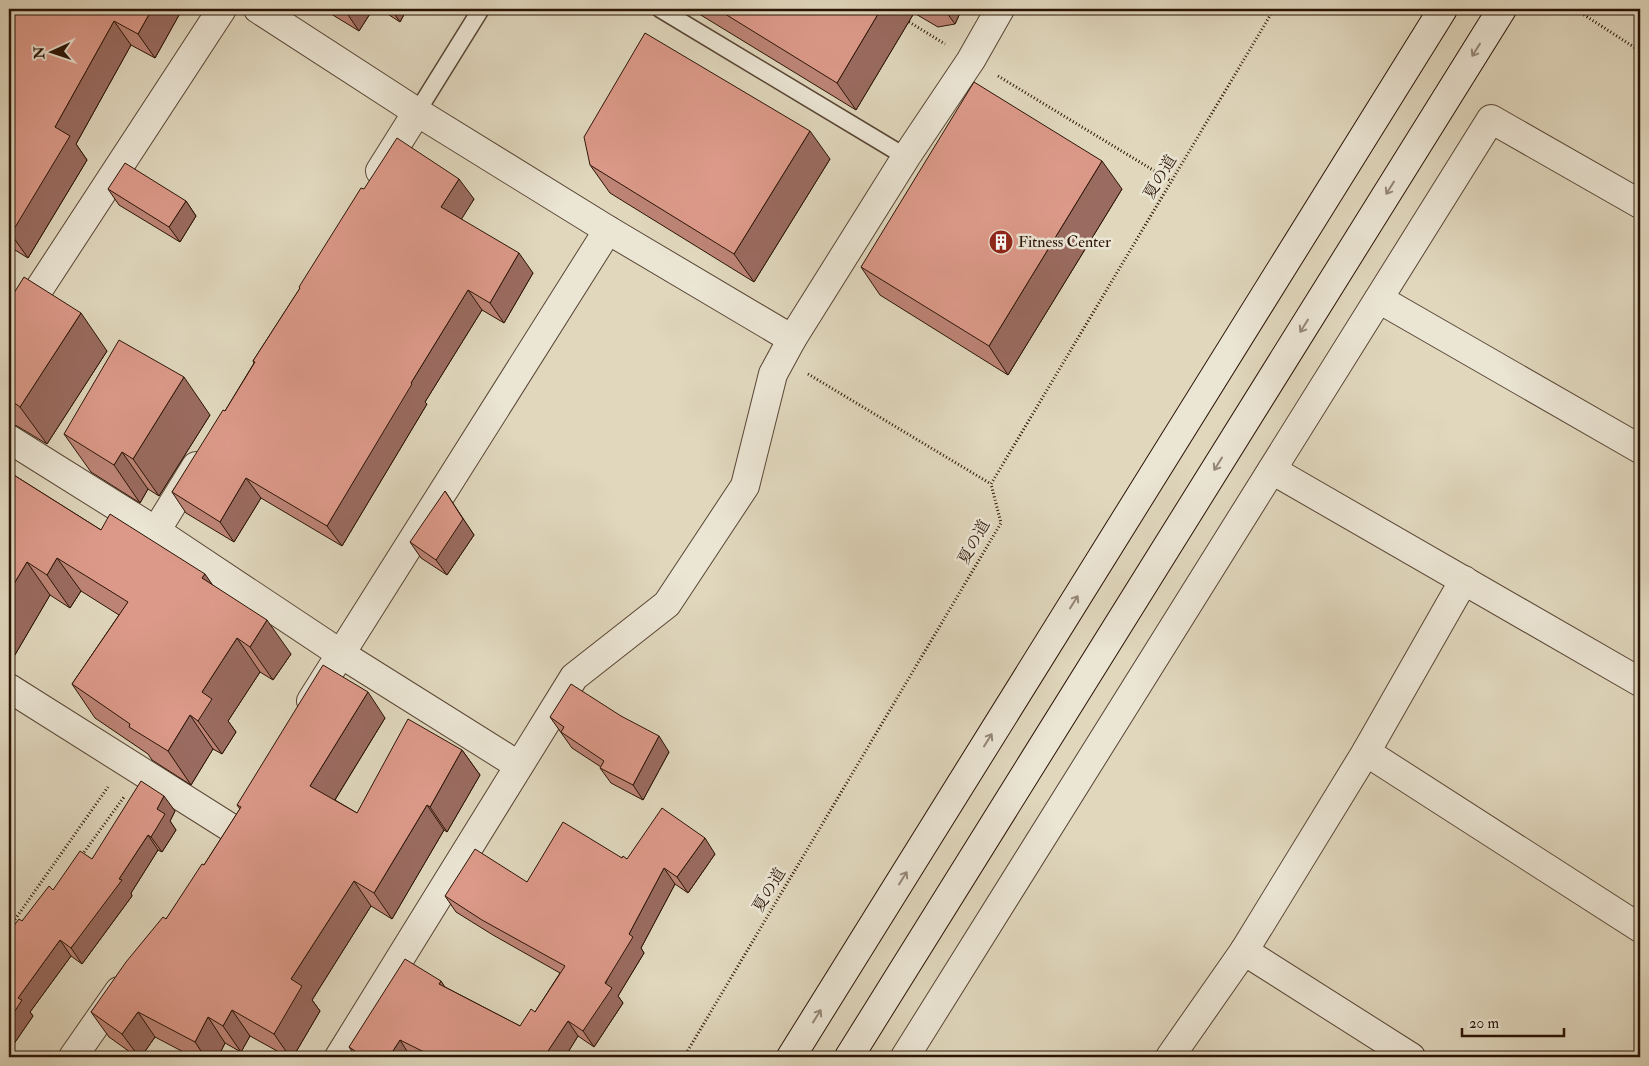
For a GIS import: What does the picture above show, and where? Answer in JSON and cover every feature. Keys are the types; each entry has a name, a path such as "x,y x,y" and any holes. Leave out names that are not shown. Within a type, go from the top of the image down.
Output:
{"street":[{"path":"9,335 222,9"},
{"path":"258,9 417,112 608,230 787,349"},
{"path":"339,1057 574,676 667,604 745,486 773,374 906,157 971,60 1000,9"},
{"path":"791,1057 1443,9"},
{"path":"849,1057 1502,9"},
{"path":"365,196 417,112"},
{"path":"905,1057 1492,119 1640,204"},
{"path":"299,720 608,230"},
{"path":"1379,299 1640,449"},
{"path":"9,439 156,531 341,654 518,765"},
{"path":"156,531 208,447"},
{"path":"1272,470 1640,682"},
{"path":"1170,1057 1244,950 1366,752 1464,580"},
{"path":"9,688 141,772 225,836 246,803"},
{"path":"1366,752 1640,928"},
{"path":"1244,950 1411,1057"},
{"path":"73,1057 135,967"}],"lane":[{"path":"417,112 481,9"},
{"path":"660,9 906,157"}],"path":[{"name":"夏の道","path":"684,1057 1001,523 991,484 1274,9"},
{"path":"1576,9 1640,51"},
{"path":"905,19 1171,181"},
{"path":"787,349 991,484"},
{"path":"77,863 141,772"},
{"path":"9,928 111,784"}],"building":[{"path":"9,9 152,9 138,34 114,21 55,127 70,136 11,234 9,233"},
{"path":"717,9 881,9 837,83"},
{"path":"645,33 810,131 734,254 590,165 584,137"},
{"name":"Fitness Center","path":"974,82 1102,161 989,346 861,267"},
{"path":"397,138 459,179 441,207 519,253 490,303 468,290 327,526 246,478 220,522 172,492 223,410 225,411 255,362 253,361 361,188 364,189"},
{"path":"125,163 186,201 169,227 108,189"},
{"path":"24,277 81,313 20,407 9,399 9,301"},
{"path":"119,340 184,377 133,459 122,452 114,465 64,434"},
{"path":"9,472 101,530 110,514 205,574 202,578 267,620 250,647 237,638 202,692 212,699 198,721 190,715 168,751 129,727 130,724 72,684 128,602 57,558 47,575 27,562 9,592"},
{"path":"445,491 463,519 436,560 410,542"},
{"path":"323,665 368,692 310,786 357,813 408,719 462,750 430,807 427,805 374,893 354,881 291,979 302,986 274,1034 232,1010 223,1026 208,1017 195,1042 138,1012 122,1034 91,1012 126,962 163,917 166,919 202,864 204,865 241,807 237,805"},
{"path":"571,684 621,716 659,736 633,785 600,768 604,761 561,732 564,727 550,717"},
{"path":"141,781 164,796 157,809 165,814 151,837 148,835 119,879 122,880 71,948 60,940 18,998 22,1000 9,1020 9,932 19,919 22,921 49,886 53,890 80,851 92,859"},
{"path":"662,808 705,838 677,877 664,868 629,934 633,937 605,983 612,988 583,1031 568,1021 544,1057 486,1057 478,1052 475,1057 434,1057 400,1040 389,1057 364,1057 349,1047 405,959 441,981 439,984 520,1026 531,1009 535,1012 565,966 482,920 445,896 475,849 527,882 563,822 622,858 623,856 627,859"}],"place":[{"name":"Fitness Center","path":"1001,242"}]}
